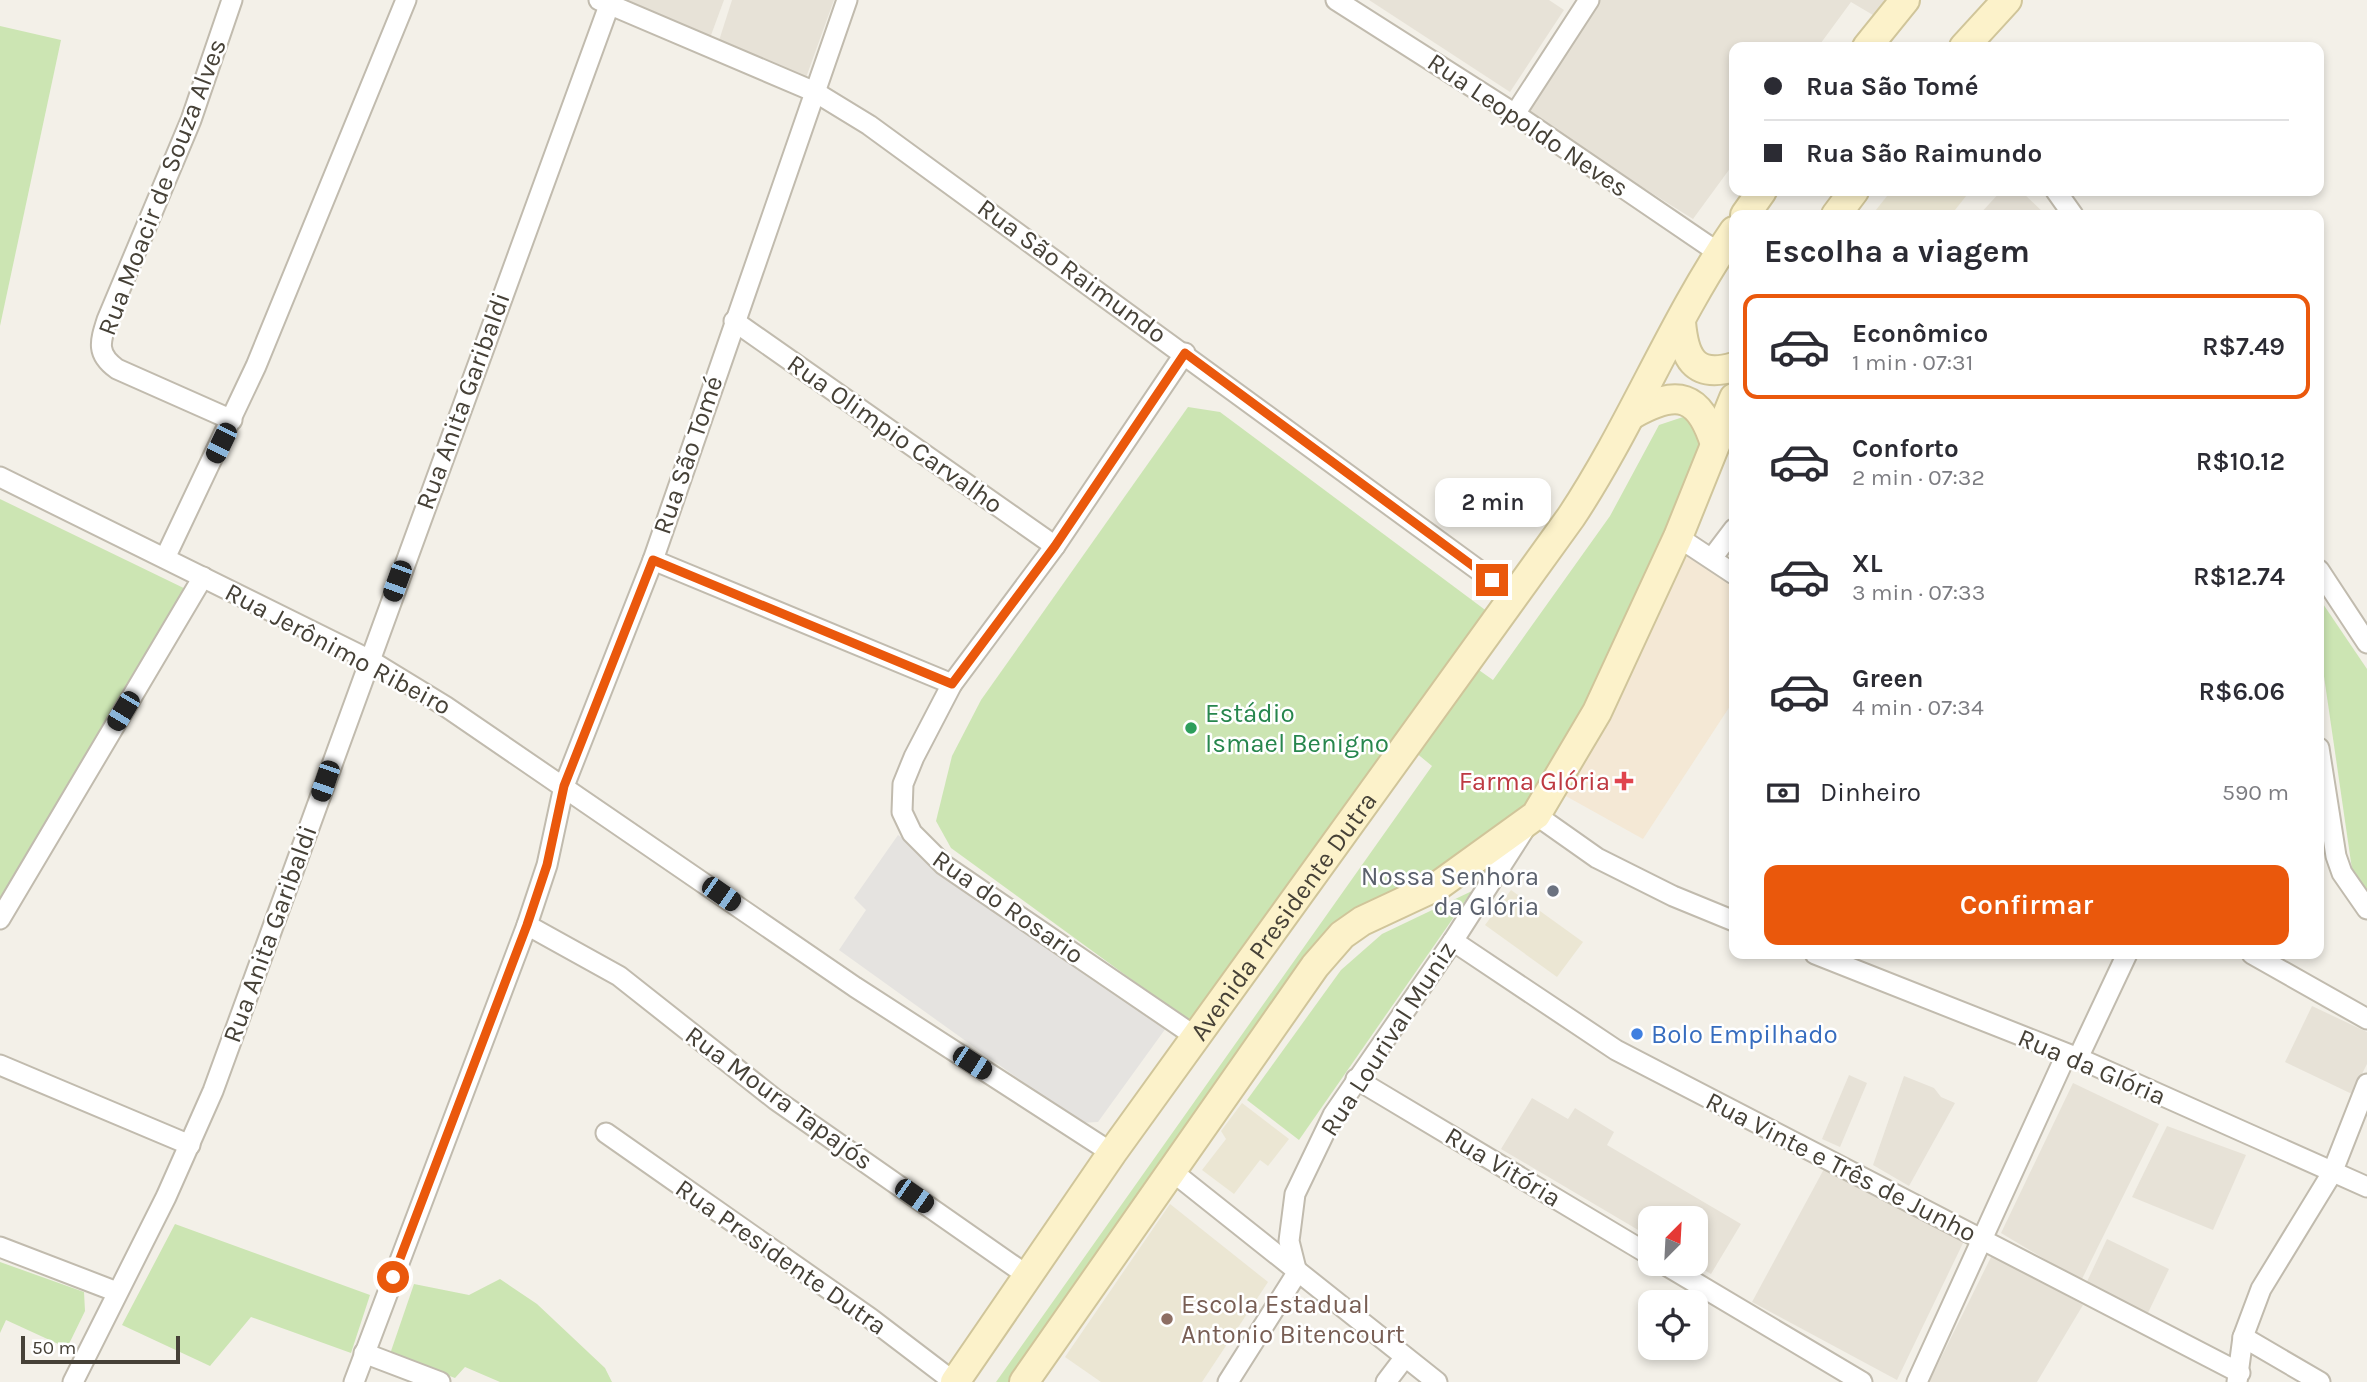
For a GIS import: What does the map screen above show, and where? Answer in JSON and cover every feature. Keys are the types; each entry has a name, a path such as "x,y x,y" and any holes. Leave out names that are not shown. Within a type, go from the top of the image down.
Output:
{"street":[{"name":"Rua Moacir de Souza Alves","path":"232,0 218,48 191,120 100,340 104,360 117,369 232,420"},
{"path":"165,558 232,420 316,225 406,0"},
{"name":"Rua São Tomé","path":"354,1382 527,925 547,865 564,786 653,560 847,0"},
{"name":"Rua Leopoldo Neves","path":"1336,0 1515,114 1727,242"},
{"path":"1871,42 1905,0"},
{"path":"1969,42 2007,0"},
{"name":"Rua São Raimundo","path":"606,2 815,93 937,172 1514,596"},
{"name":"Rua Anita Garibaldi","path":"73,1382 190,1145 245,1004 606,2"},
{"path":"1515,114 1582,3"},
{"name":"Avenida Presidente Dutra","path":"955,1382 1112,1153 1594,483 1727,242"},
{"name":"Rua Olimpio Carvalho","path":"734,321 1055,546"},
{"path":"1681,322 1684,350 1693,362 1709,369 1729,367"},
{"name":"Rua do Rosario","path":"1185,353 1055,546 952,684 903,784 902,812 912,833 927,851 944,865 1196,1037"},
{"path":"1633,414 1654,402 1681,398 1701,411 1715,444"},
{"name":"Avenida Presidente Dutra","path":"1024,1382 1315,966 1342,935 1362,921 1439,885 1533,817 1597,712 1678,537 1729,410"},
{"name":"Rua Jerônimo Ribeiro","path":"0,477 369,659 497,738 855,987 1112,1153"},
{"path":"1712,558 1729,536"},
{"path":"1678,537 1729,570"},
{"path":"653,560 952,684"},
{"path":"0,919 203,577"},
{"path":"2324,578 2367,643"},
{"path":"2324,780 2336,856 2342,873 2367,909"},
{"path":"1533,817 1597,858 1673,896 1729,919"},
{"name":"Rua Lourival Muniz","path":"1297,1273 1289,1241 1295,1195 1333,1115 1453,940 1533,817"},
{"name":"Rua Moura Tapajós","path":"527,925 618,976 776,1100 1028,1276"},
{"name":"Rua Vinte e Três de Junho","path":"1453,940 1616,1050 1707,1100 1984,1240 2239,1378"},
{"name":"Rua da Glória","path":"1827,959 2072,1057 2367,1188"},
{"path":"1917,1382 2072,1057 2124,959"},
{"path":"2261,959 2367,1019"},
{"path":"0,1065 190,1145"},
{"name":"Rua Vitória","path":"1356,1079 1638,1248"},
{"path":"2239,1378 2243,1336 2261,1290 2332,1173 2367,1084"},
{"name":"Rua Presidente Dutra","path":"606,1133 870,1318 955,1382"},
{"path":"1173,1172 1437,1382"},
{"path":"0,1247 117,1292"},
{"path":"1227,1382 1297,1273"},
{"path":"1684,1276 1863,1382"},
{"path":"2243,1336 2320,1382"},
{"path":"364,1353 440,1382"},
{"path":"1386,1382 1405,1357"}],"shaded area":[{"path":"617,0 724,0 710,38"},
{"path":"732,0 834,0 803,86 716,50"},
{"path":"1369,0 1549,0 1564,10 1510,92"},
{"path":"1596,0 1885,0 1873,15 1851,2 1822,42 1729,42 1729,170 1693,219 1524,113"},
{"path":"1887,196 1966,196 1955,210 1876,210"},
{"path":"1996,196 2026,196 2041,210 1984,210"},
{"path":"1687,554 1729,582 1729,708 1643,839 1564,795"},
{"path":"898,835 1166,1028 1098,1122 1080,1123 839,950 866,910 854,898"},
{"path":"1511,890 1583,942 1557,977 1485,925"},
{"path":"2312,1006 2367,1032 2367,1064 2352,1094 2285,1062"},
{"path":"1849,1075 1867,1083 1840,1147 1822,1139"},
{"path":"1904,1076 1934,1088 1941,1097 1955,1103 1909,1186 1873,1165"},
{"path":"2073,1083 2159,1124 2081,1281 2001,1233"},
{"path":"1532,1098 1568,1119 1575,1108 1614,1132 1607,1145 1741,1224 1711,1274 1708,1272 1708,1206 1638,1206 1638,1230 1501,1149"},
{"path":"1242,1103 1289,1139 1268,1166 1260,1160 1234,1194 1202,1170 1226,1139 1221,1131"},
{"path":"2167,1126 2246,1155 2213,1230 2132,1197"},
{"path":"1824,1169 1964,1241 1897,1380 1752,1302"},
{"name":"Escola Estadual Antonio Bitencourt","path":"1170,1204 1268,1282 1202,1382 1101,1382 1065,1357"},
{"path":"2107,1239 2169,1269 2146,1317 2084,1288"},
{"path":"1993,1253 2083,1305 2037,1382 1929,1382"}],"green space":[{"path":"0,26 61,40 0,326"},
{"name":"Estádio Ismael Benigno","path":"1188,407 1220,412 1496,618 1198,1028 951,848 936,821 952,756 981,700"},
{"path":"1686,416 1708,450 1642,603 1527,819 1349,918 1019,1382 996,1382 1432,766 1415,752 1476,668 1493,680 1610,516 1659,425"},
{"path":"0,499 196,594 0,925"},
{"path":"2324,605 2367,669 2367,890 2353,876 2324,676"},
{"path":"1472,891 1299,1140 1247,1100 1341,970 1382,934"},
{"path":"175,1224 370,1295 351,1353 251,1317 210,1366 122,1325"},
{"path":"0,1262 84,1292 85,1311 67,1348 6,1320 0,1333"},
{"path":"500,1279 537,1304 605,1368 612,1382 500,1382 465,1367 455,1378 390,1354 414,1284 469,1295"}],"place":[{"name":"Estádio Ismael Benigno","path":"1191,728"},
{"name":"Farma Glória","path":"1624,781"},
{"name":"Nossa Senhora da Glória","path":"1553,891"},
{"name":"Bolo Empilhado","path":"1637,1034"},
{"name":"Escola Estadual Antonio Bitencourt","path":"1167,1319"}],"route":[{"path":"393,1277 527,925 547,865 564,786 653,560 952,684 1055,546 1185,353 1492,580"}]}
